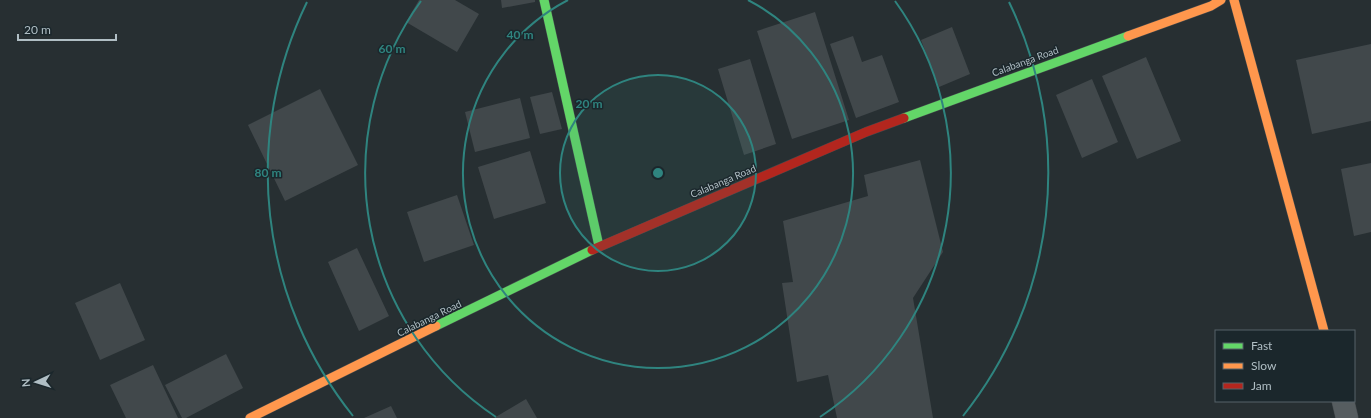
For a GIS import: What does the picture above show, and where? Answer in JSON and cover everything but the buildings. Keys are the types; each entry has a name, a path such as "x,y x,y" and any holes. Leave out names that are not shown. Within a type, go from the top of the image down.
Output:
{"main road":[{"path":"544,0 599,246"},
{"path":"1234,0 1324,330"},
{"name":"Calabanga Road","path":"250,418 599,246 866,132 1214,2"}],"street":[{"path":"1343,402 1347,418"}],"traffic: fast":[{"path":"544,0 599,246"},
{"path":"904,118 1128,36"},
{"path":"436,326 592,250"}],"traffic: slow":[{"path":"1128,36 1211,6 1221,0"},
{"path":"1234,0 1324,330"},
{"path":"250,418 436,326"}],"traffic: jam":[{"path":"592,250 866,132 904,118"}]}
